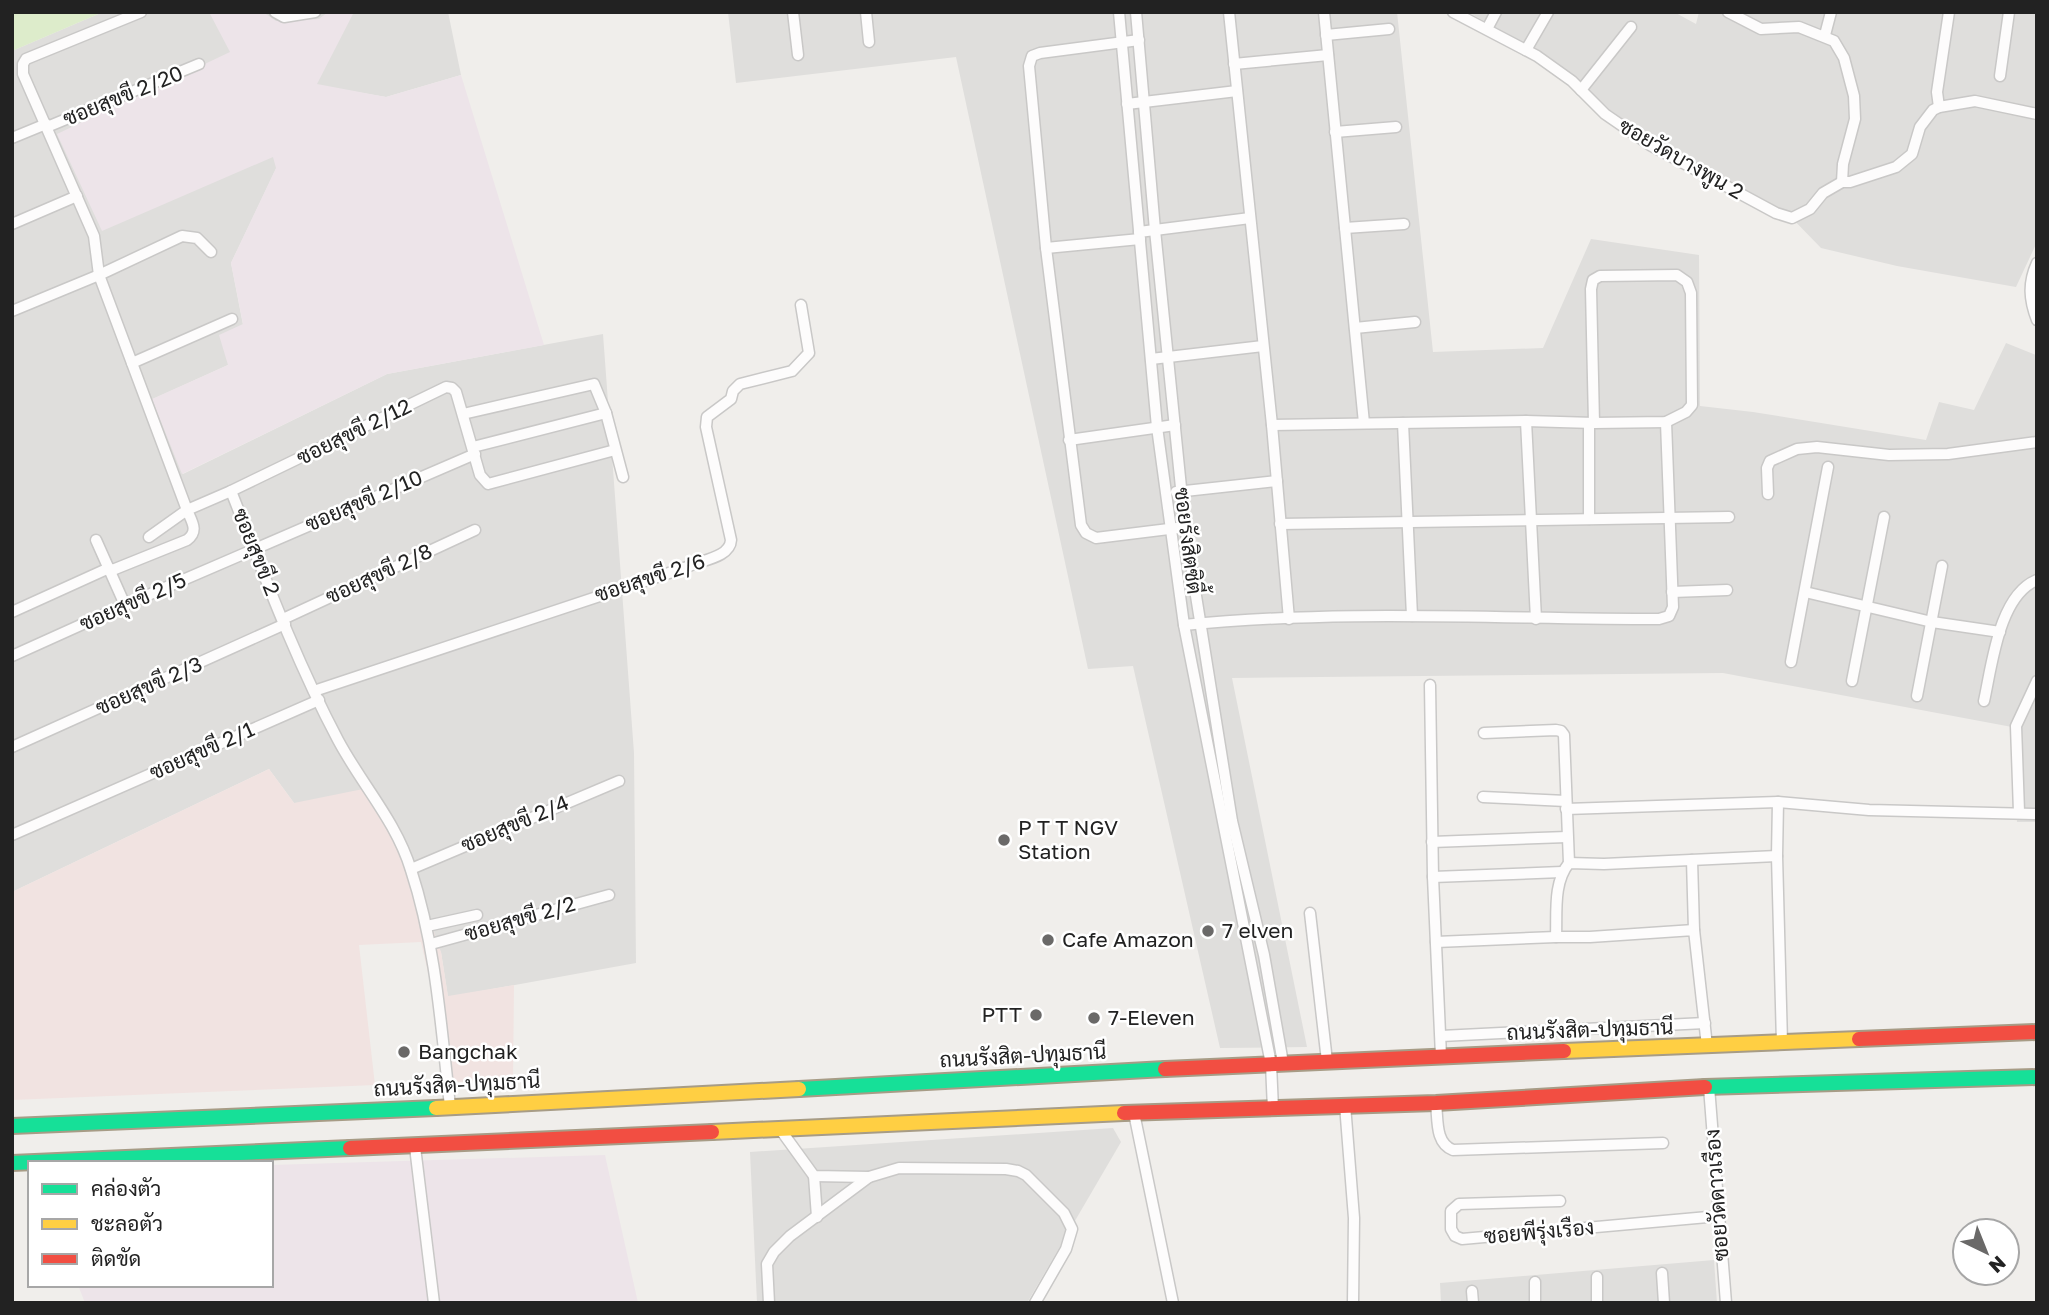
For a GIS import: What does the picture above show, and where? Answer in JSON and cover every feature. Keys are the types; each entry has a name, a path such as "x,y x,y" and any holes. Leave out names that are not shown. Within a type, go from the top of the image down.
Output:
{"main road":[{"name":"ถนนรังสิต-ปทุมธานี","path":"12,1126 1327,1061 2037,1032"},
{"path":"62,1161 1134,1113 1436,1103 1709,1087 2037,1077"}],"street":[{"path":"12,612 187,540 195,529 99,275 94,236 23,74 26,59 141,12"},
{"path":"275,12 284,17 315,12"},
{"path":"793,12 798,55"},
{"path":"866,12 869,42"},
{"name":"ซอยรังสิตซิตี้","path":"1119,12 1157,427 1184,625 1226,843 1277,1064"},
{"name":"ซอยรังสิตซิตี้","path":"1136,12 1185,527 1232,821 1264,955 1277,1064"},
{"path":"1228,12 1272,425 1289,619"},
{"path":"1324,12 1364,423"},
{"name":"ซอยวัดบางพูน 2","path":"1453,12 1526,50 1572,81 1605,114 1650,145 1776,213 1792,218 1810,209 1824,193 1842,182 1872,176 1895,167 1912,154 1920,127 1933,110 1939,107"},
{"path":"1487,29 1496,12"},
{"path":"1526,50 1548,12"},
{"path":"1729,12 1760,29 1799,27 1834,41 1844,58 1854,96 1855,119 1843,164 1842,182"},
{"path":"1825,36 1831,12"},
{"path":"1950,12 1937,92 1939,107 1975,101 2037,114"},
{"path":"2000,76 2009,12"},
{"path":"1581,90 1631,27"},
{"path":"1325,35 1389,29"},
{"path":"1139,40 1040,52 1032,56 1028,66 1046,248 1081,524 1086,533 1096,538 1185,527"},
{"path":"1234,64 1328,55"},
{"name":"ซอยสุขขี 2/20","path":"12,138 199,64"},
{"path":"1127,104 1237,91"},
{"path":"1335,132 1396,127"},
{"path":"12,224 77,195"},
{"path":"1046,248 1250,218"},
{"path":"1345,228 1404,224"},
{"path":"12,311 99,275 182,236 197,239 211,252"},
{"path":"2037,263 2031,277 2029,301 2037,320"},
{"path":"1272,425 1526,421 1592,423 1666,422 1686,412 1692,405 1691,293 1687,282 1677,275 1600,276 1593,280 1591,289 1592,423 1589,519"},
{"name":"ซอยสุขขี 2/6","path":"316,695 726,552 731,546 706,427 707,417 731,399 733,391 740,384 792,371 804,360 809,353 801,305"},
{"path":"132,363 232,319"},
{"path":"1355,327 1415,322"},
{"path":"1151,359 1264,346"},
{"path":"615,450 488,484 480,475 463,414 594,384 606,413 623,477"},
{"name":"ซอยสุขขี 2/12","path":"231,491 446,387 456,392 463,414"},
{"name":"ซอยสุขขี 2/10","path":"254,550 474,450 606,413"},
{"path":"1526,421 1536,619"},
{"path":"1184,625 1412,616 1659,619 1669,616 1673,607 1666,422"},
{"path":"1404,423 1412,616"},
{"path":"1069,440 1175,425"},
{"path":"1768,494 1767,468 1770,461 1797,449 1817,447 1889,455 1948,454 2037,442"},
{"path":"1791,662 1828,467"},
{"path":"1167,494 1277,481"},
{"name":"ซอยสุขขี 2","path":"149,537 187,510 231,491 316,695 339,742 389,820 411,869 431,944 450,1106"},
{"path":"1280,524 1729,517"},
{"path":"1852,681 1884,517"},
{"name":"ซอยสุขขี 2/8","path":"284,621 475,530"},
{"path":"96,540 125,605"},
{"name":"ซอยสุขขี 2/5","path":"12,656 254,550"},
{"path":"1917,696 1942,566"},
{"path":"1984,701 2000,632 2015,597 2021,589 2037,580"},
{"path":"1672,592 1727,590"},
{"path":"1805,592 1932,622 2000,632"},
{"name":"ซอยสุขขี 2/3","path":"12,747 284,621"},
{"path":"2019,813 2017,726 2037,681"},
{"path":"1430,685 1433,877 1441,1056"},
{"name":"ซอยสุขขี 2/1","path":"12,835 316,695"},
{"path":"1484,733 1561,731 1564,735 1567,837 1565,867 1559,883 1556,937"},
{"name":"ซอยสุขขี 2/4","path":"411,869 619,781"},
{"path":"1483,797 1566,805 1778,802 1869,810 2037,814"},
{"path":"1778,802 1782,1043"},
{"path":"1432,842 1567,837"},
{"path":"1433,877 1777,856"},
{"path":"1692,860 1694,930 1707,1046"},
{"name":"ซอยสุขขี 2/2","path":"431,944 609,895"},
{"path":"1310,913 1327,1061"},
{"path":"427,926 477,915"},
{"path":"1436,942 1590,937 1694,930"},
{"path":"1441,1036 1705,1023"},
{"path":"1273,1108 1277,1064"},
{"name":"ซอยวัดดาวเรือง","path":"1709,1087 1726,1303"},
{"path":"1436,1103 1440,1141 1453,1150 1663,1143"},
{"path":"1345,1105 1354,1218 1353,1303"},
{"path":"1134,1113 1172,1303"},
{"path":"780,1129 814,1176 817,1217"},
{"path":"415,1147 434,1303"},
{"path":"814,1176 869,1177 899,1168 1006,1168 1026,1175 1064,1213 1072,1229 1066,1249 1035,1303"},
{"path":"769,1303 769,1258 790,1236 869,1177"},
{"name":"ซอยพีรุ่งเรือง","path":"1560,1201 1459,1204 1451,1211 1451,1229 1455,1236 1462,1239 1719,1216"},
{"path":"1662,1273 1664,1303"},
{"path":"1597,1277 1597,1303"},
{"path":"1535,1282 1535,1303"}],"shaded area":[{"path":"103,12 448,12 461,75 386,97 316,85 231,263 243,325 228,365 153,399 183,474 387,374 603,334 634,753 636,963 448,997 441,952 294,803 269,769 12,892 12,51"},
{"path":"209,12 263,12 276,21 319,19 328,12 354,12 317,84 386,97 461,75 544,345 387,374 182,474 152,399 228,365 219,335 243,324 231,263 276,168 273,157 102,231 57,134 230,52"},
{"path":"728,12 1397,12 1433,352 1543,348 1591,239 1699,255 1700,406 1926,440 1939,402 1974,410 2006,343 2036,355 2037,822 2017,822 2012,727 1723,673 1232,678 1307,1047 1220,1048 1133,666 1088,669 956,57 736,83"},
{"path":"1468,12 1674,12 1696,24 1699,12 2037,12 2037,242 2016,287 1897,266 1821,248 1785,211 1653,140 1609,109 1575,77 1541,53"},
{"path":"269,769 294,803 368,788 399,831 441,952 448,996 514,985 513,1080 453,1082 421,942 359,945 375,1085 12,1100 12,892"},
{"path":"1113,1128 1121,1142 1027,1303 757,1303 750,1152"},
{"path":"605,1155 638,1303 85,1303 79,1287 273,1287 273,1165"},
{"path":"1714,1260 1717,1303 1441,1303 1440,1283"}],"green space":[{"path":"12,12 103,12 12,51"}],"traffic: fast":[{"path":"799,1089 1165,1069"},
{"path":"1705,1087 2037,1077"},
{"path":"12,1126 436,1108"},
{"path":"57,1161 350,1148"},
{"path":"12,1163 28,1162"}],"traffic: slow":[{"path":"1564,1051 1859,1039"},
{"path":"436,1108 799,1089"},
{"path":"712,1132 1124,1113"}],"traffic: jam":[{"path":"1859,1039 2037,1032"},
{"path":"1165,1069 1564,1051"},
{"path":"1124,1113 1436,1103 1705,1087"},
{"path":"350,1148 712,1132"}],"place":[{"name":"P T T NGV Station","path":"1004,840"},
{"name":"7 elven","path":"1208,931"},
{"name":"Cafe Amazon","path":"1048,940"},
{"name":"PTT","path":"1036,1015"},
{"name":"7-Eleven","path":"1094,1018"},
{"name":"Bangchak","path":"404,1052"}]}
